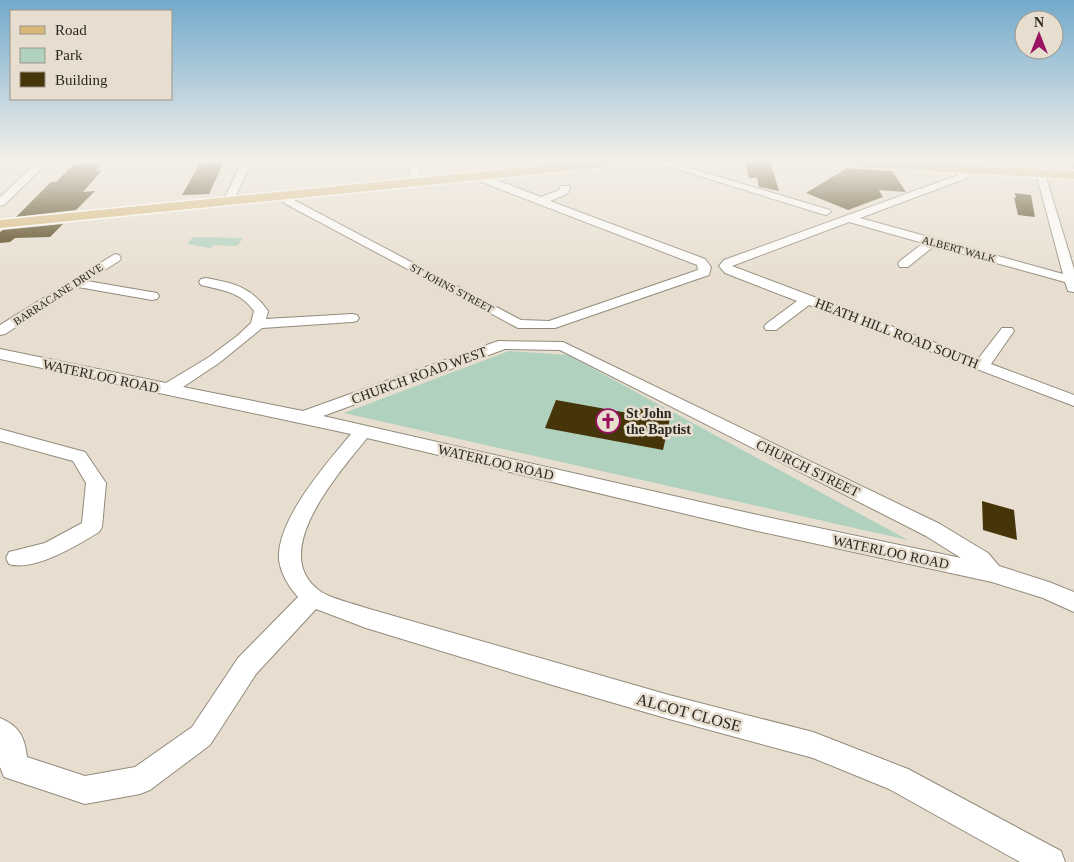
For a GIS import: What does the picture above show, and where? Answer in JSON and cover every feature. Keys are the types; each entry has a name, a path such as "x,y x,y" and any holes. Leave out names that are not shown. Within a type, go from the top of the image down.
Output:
{"main road":[{"path":"0,224 237,200"}],"street":[{"name":"ST JOHNS STREET","path":"287,200 518,324 550,325 704,272 705,267 701,262 541,201"},
{"path":"787,200 826,212"},
{"path":"847,218 897,200"},
{"path":"1049,200 1072,285"},
{"name":"ALBERT WALK","path":"847,218 1072,285"},
{"name":"HEATH HILL ROAD SOUTH","path":"847,218 728,262 726,266 730,270 1074,401"},
{"path":"904,264 932,242"},
{"name":"BARRACANE DRIVE","path":"0,331 115,258"},
{"path":"167,390 214,360 258,324 262,311 255,300 240,290 206,282"},
{"path":"75,283 152,296"},
{"path":"771,327 808,299"},
{"path":"258,324 352,318"},
{"path":"982,366 1007,331"},
{"name":"CHURCH ROAD WEST","path":"304,417 503,344 536,344"},
{"name":"CHURCH STREET","path":"536,344 563,346 933,530 980,559 992,573 1049,591 1074,602"},
{"name":"WATERLOO ROAD","path":"0,354 304,417 753,522 992,573"},
{"name":"ALCOT CLOSE","path":"362,432 327,476 305,510 292,537 290,560 296,579 312,598 366,618 559,675 814,745 898,779 1050,862"},
{"path":"0,436 79,456 96,483 92,527 50,550 17,558"},
{"path":"0,731 6,733 13,747 14,767 85,790 140,780 201,736 247,666 312,598"}],"green space":[{"path":"193,237 243,238 237,246 214,245 210,248 187,244"},
{"path":"509,351 568,355 908,540 344,413"}],"building":[{"path":"33,200 86,200 76,210 16,217"},
{"path":"824,200 874,200 848,210"},
{"path":"1015,200 1032,200 1035,217 1018,215"},
{"path":"63,224 50,237 15,238 10,242 0,243 0,232 3,230"},
{"name":"St John the Baptist","path":"556,400 628,413 630,407 671,414 663,450 545,428"},
{"path":"982,501 1014,510 1017,540 983,530"}],"place":[{"name":"St John the Baptist","path":"608,421"}]}
